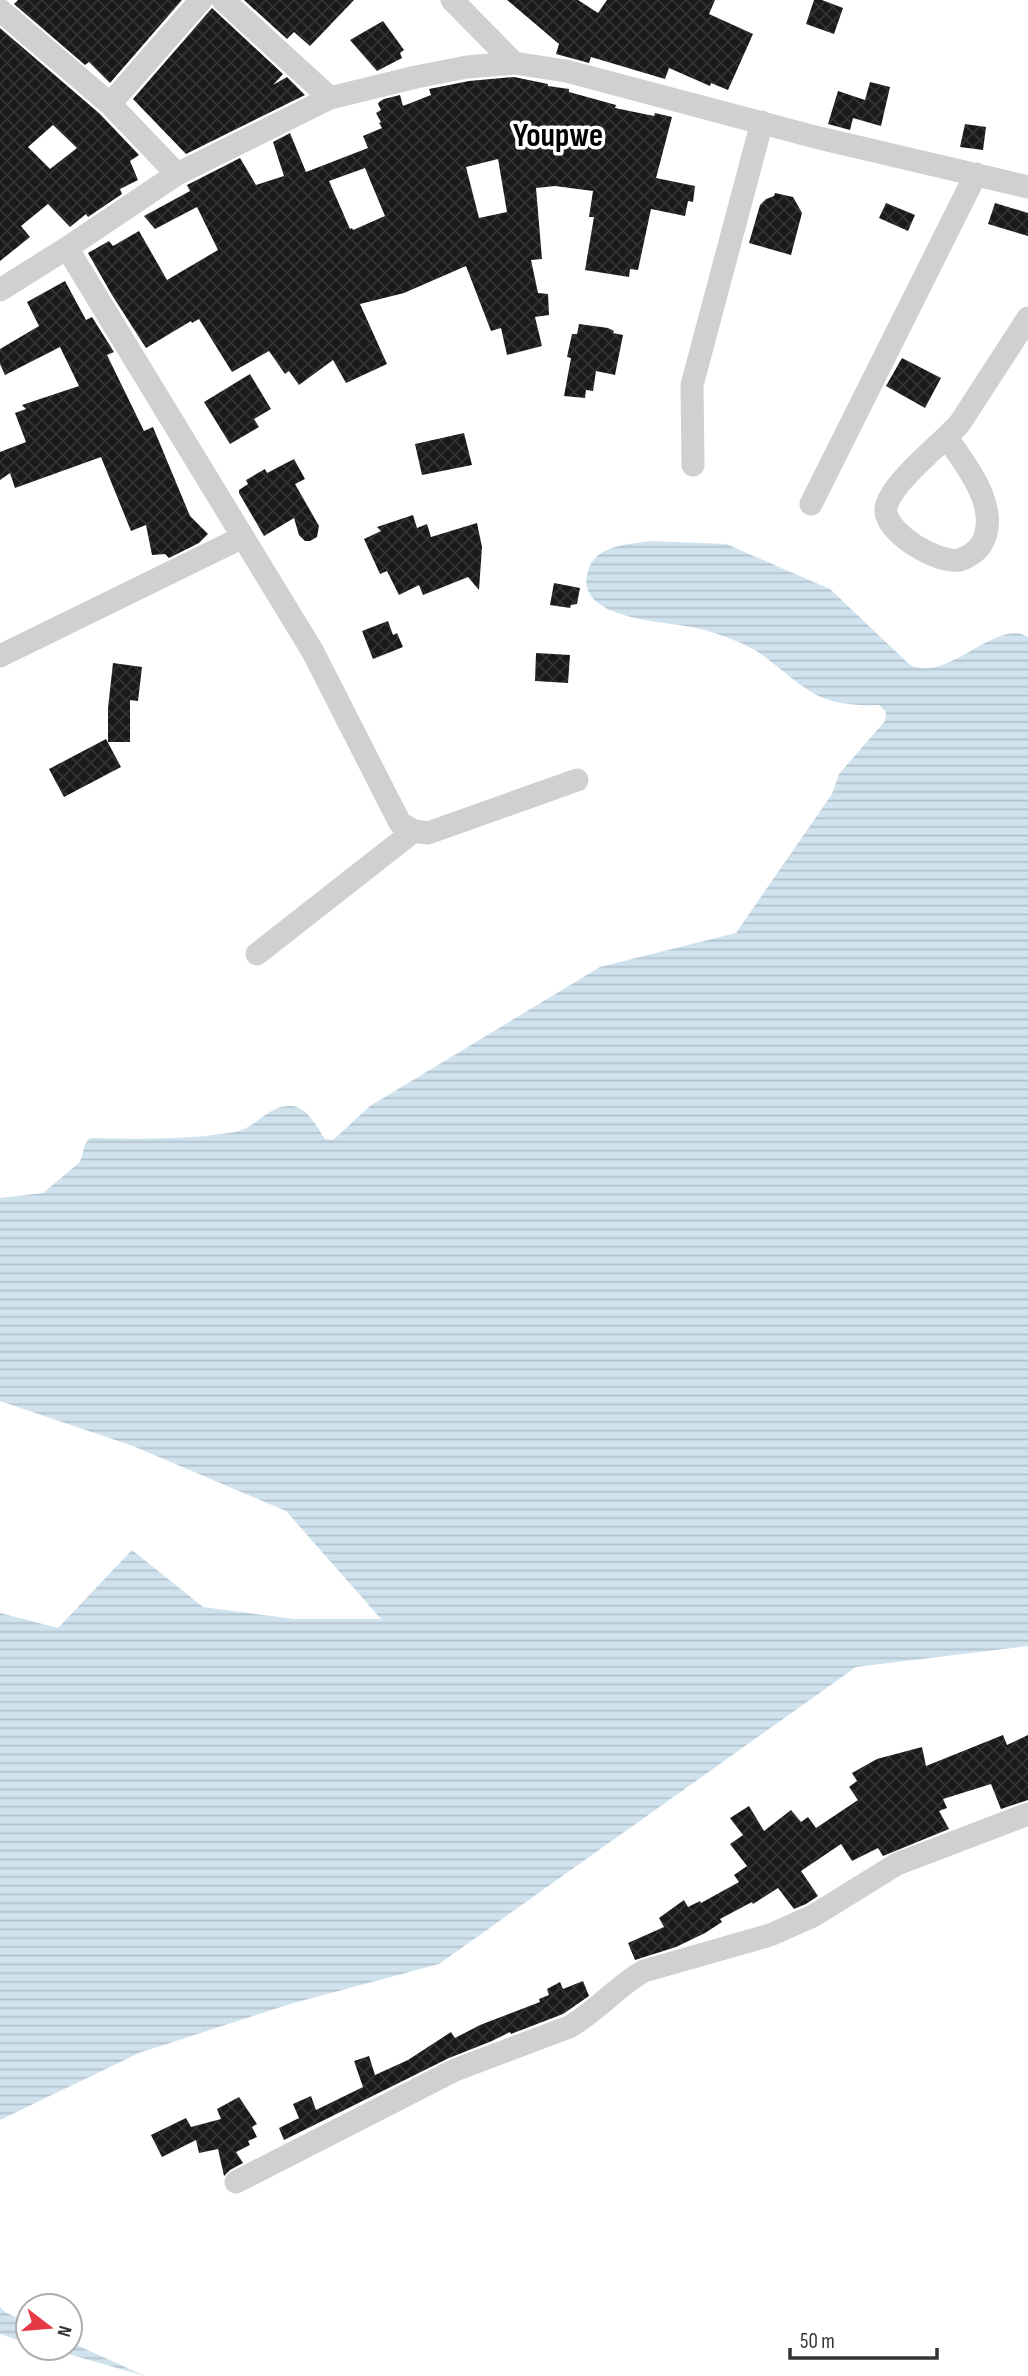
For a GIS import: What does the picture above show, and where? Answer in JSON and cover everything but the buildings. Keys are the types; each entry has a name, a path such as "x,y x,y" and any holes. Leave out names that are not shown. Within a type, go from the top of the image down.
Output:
{"street":[{"path":"110,104 201,0"},
{"path":"223,0 330,98"},
{"path":"452,0 514,63"},
{"path":"0,10 110,104 177,174"},
{"path":"0,290 177,174 330,98 416,76 467,67 514,63 566,71 1028,187"},
{"path":"693,465 692,385 762,122"},
{"path":"811,504 976,174"},
{"path":"67,248 313,652 400,823 414,831 428,833 577,780"},
{"path":"947,438 976,483 988,517 988,533 977,551 959,560 945,559 906,540 891,526 886,507 892,494 922,460 947,438 972,406 1028,318"},
{"path":"0,656 243,537"},
{"path":"257,954 414,831"},
{"path":"236,2182 455,2070 569,2027 626,1981 645,1970 770,1935 813,1916 897,1864 1028,1814"}],"water":[{"path":"650,541 726,544 830,589 910,665 925,668 941,665 1002,635 1015,633 1028,637 1028,1646 856,1667 439,1964 290,2004 139,2053 0,2120 0,1613 58,1628 132,1550 203,1607 294,1619 381,1619 286,1511 133,1446 0,1401 0,1198 43,1193 79,1163 90,1138 145,1139 217,1135 243,1130 269,1112 292,1106 307,1114 325,1139 333,1140 370,1106 600,967 736,933 832,794 839,774 885,721 886,712 879,705 857,705 826,699 802,686 761,654 728,638 699,629 623,615 594,599 587,587 588,571 598,555 613,547"},
{"path":"0,2307 14,2316 14,2338 0,2334"},
{"path":"84,2348 145,2376 84,2359"}],"district":[{"name":"Youpwe","path":"558,136"}]}
